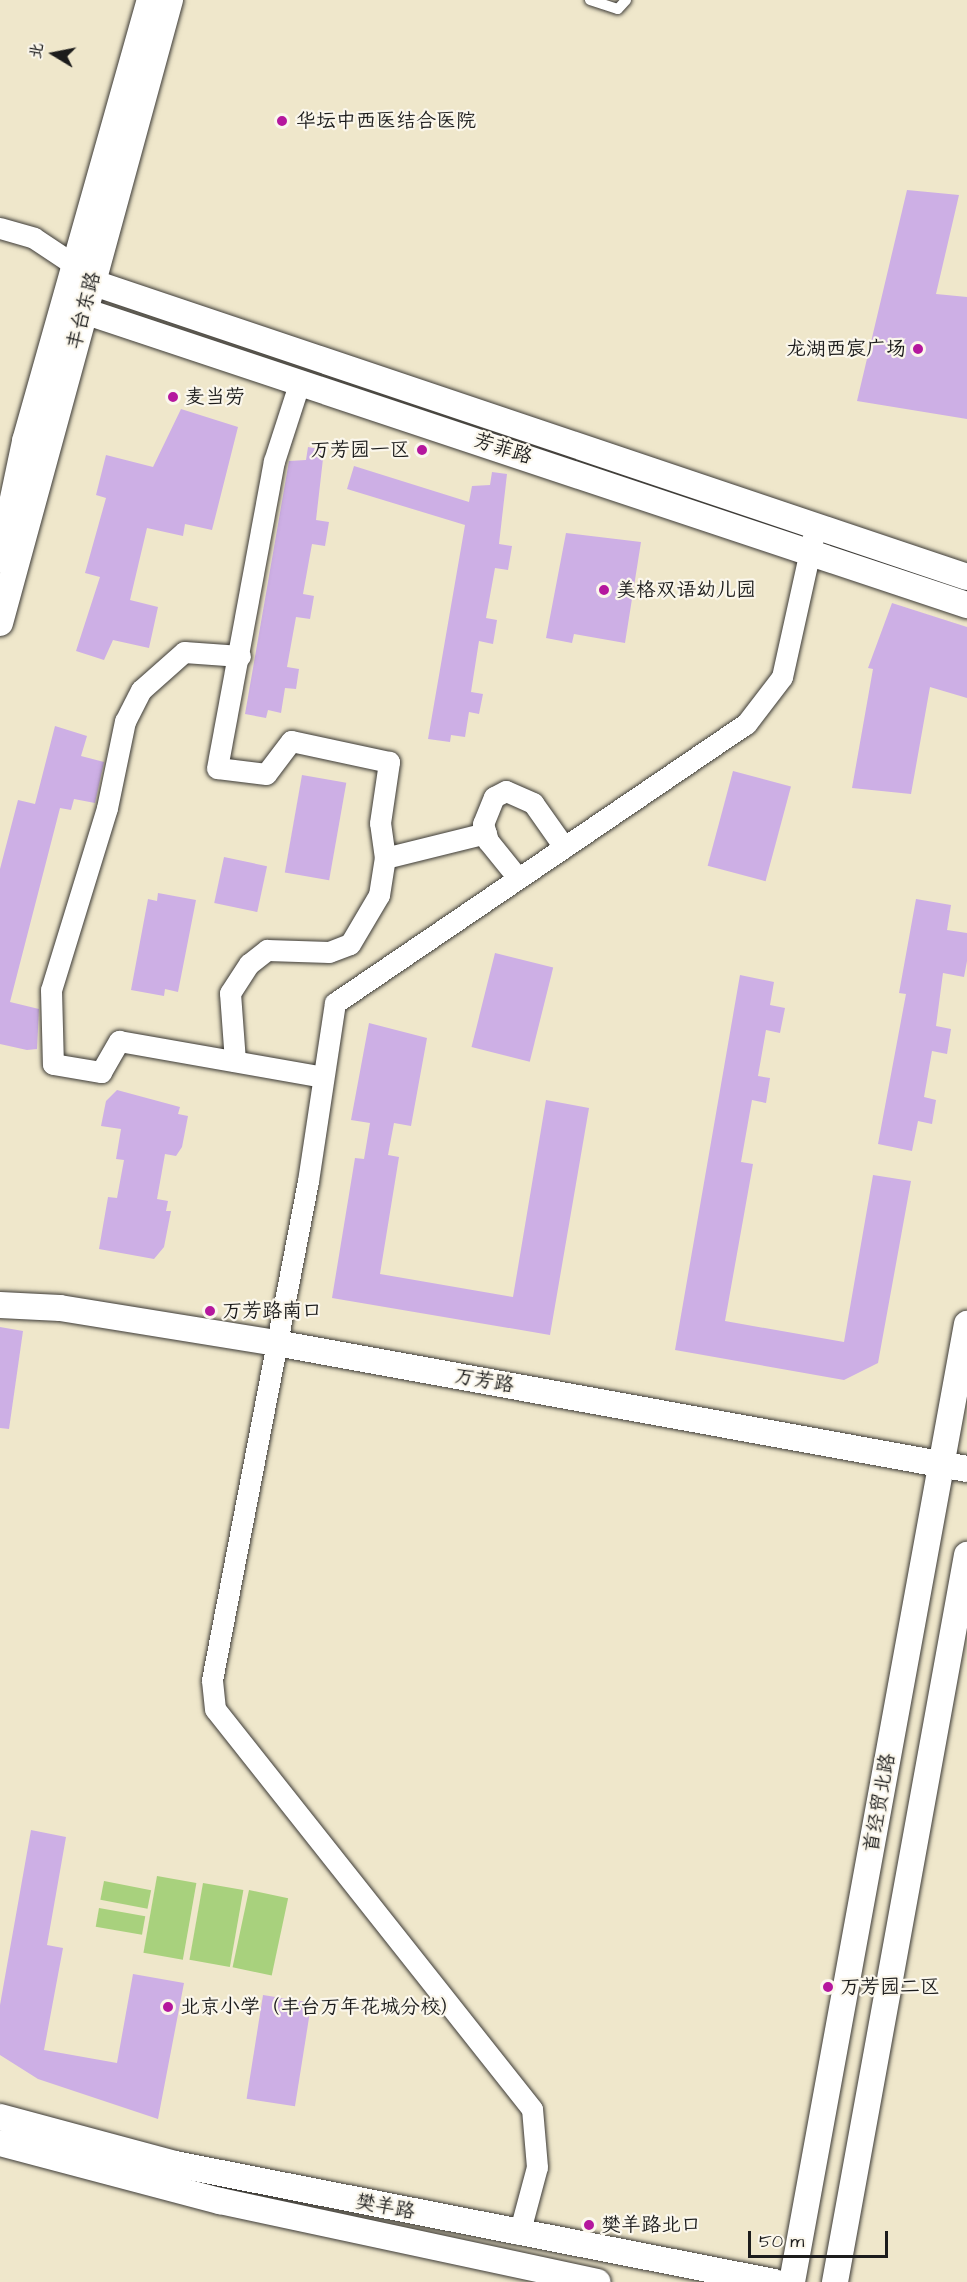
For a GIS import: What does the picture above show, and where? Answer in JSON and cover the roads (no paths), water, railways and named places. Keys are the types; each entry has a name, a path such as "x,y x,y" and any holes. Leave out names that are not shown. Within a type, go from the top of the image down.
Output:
{"street":[{"name":"丰台东路","path":"0,623 84,311 82,273 150,0"},
{"name":"丰台东路","path":"0,560 25,441 170,0"},
{"name":"芳菲路","path":"0,228 34,238 82,273 813,539 967,605"},
{"name":"芳菲路","path":"84,311 300,381 813,539 967,577"},
{"path":"235,1061 230,993 249,964 267,950 329,952 350,944 379,895 385,858 380,824 389,762 291,741 266,774 217,768 240,656 274,461 300,381"},
{"path":"519,2234 537,2167 532,2109 215,1709 212,1680 276,1343 335,1003 746,724 782,677 813,539"},
{"path":"240,656 184,652 141,690 125,721 107,808 51,990 53,1064 101,1072 119,1041 323,1077"},
{"path":"518,878 486,833 486,810 494,797 506,791 533,803 564,847"},
{"path":"385,858 486,833"},
{"name":"万芳路","path":"0,1305 60,1308 276,1343 955,1467"},
{"name":"首经贸北路","path":"792,2282 955,1467 967,1324"},
{"name":"首经贸北路","path":"836,2282 967,1555"},
{"name":"樊羊路","path":"0,2117 175,2164 519,2234 774,2282"},
{"name":"樊羊路","path":"0,2143 220,2201 597,2282"}],"lane":[{"path":"590,0 618,9 626,0"}],"place":[{"name":"华坛中西医结合医院","path":"282,121"},
{"name":"龙湖西宸广场","path":"918,349"},
{"name":"麦当劳","path":"173,397"},
{"name":"万芳园一区","path":"422,450"},
{"name":"美格双语幼儿园","path":"604,590"},
{"name":"万芳路南口","path":"210,1311"},
{"name":"万芳园二区","path":"828,1987"},
{"name":"北京小学（丰台万年花城分校）","path":"168,2007"},
{"name":"樊羊路北口","path":"589,2225"}]}
